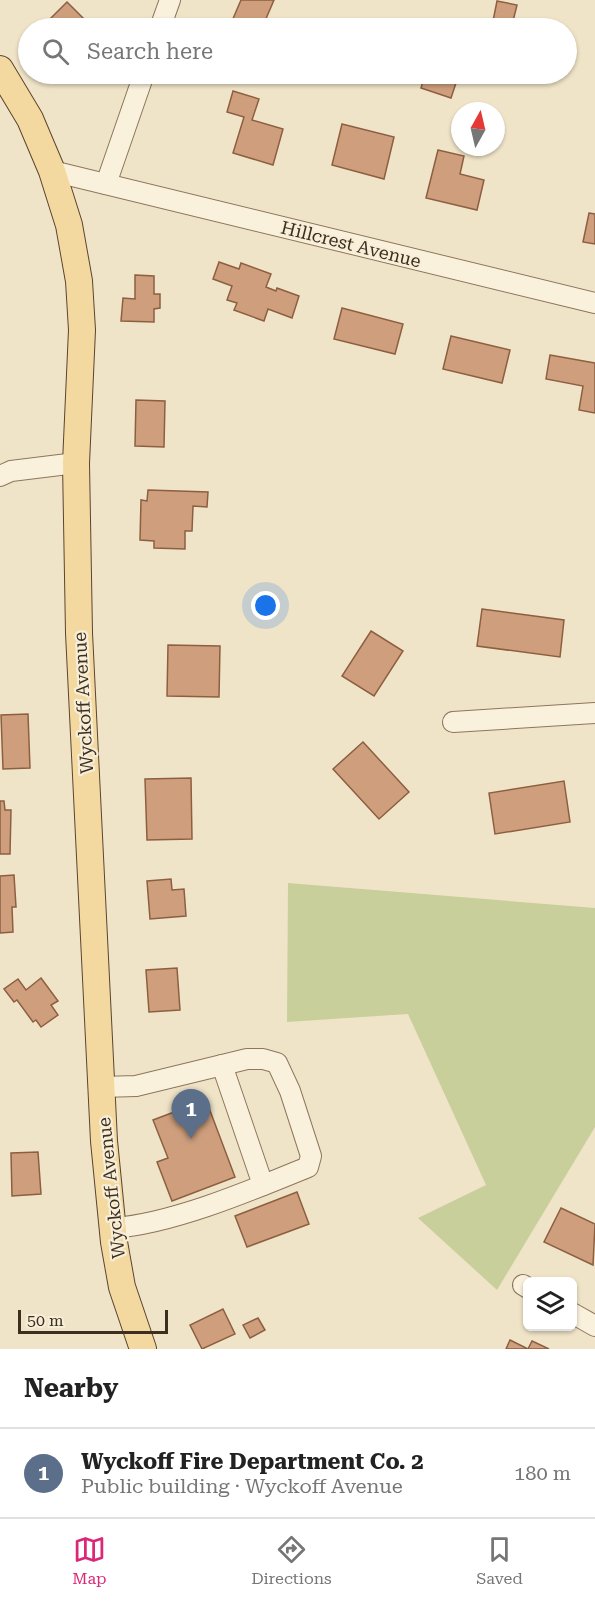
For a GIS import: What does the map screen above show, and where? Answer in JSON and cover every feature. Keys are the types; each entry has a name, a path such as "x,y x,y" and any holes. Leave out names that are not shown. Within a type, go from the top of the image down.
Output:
{"main road":[{"name":"Wyckoff Avenue","path":"0,69 30,119 52,171 69,225 79,282 82,330 76,463 79,633 102,1087 113,1228 122,1287 143,1349"}],"street":[{"path":"164,18 170,0"},
{"path":"106,184 141,84"},
{"name":"Hillcrest Avenue","path":"52,171 595,303"},
{"path":"0,476 12,471 76,463"},
{"path":"453,722 595,713"},
{"path":"102,1087 136,1086 247,1059 277,1063 290,1090 311,1156 308,1167 263,1185 141,1226 113,1228"},
{"path":"222,1065 263,1185"},
{"path":"577,1315 595,1326"}],"green space":[{"path":"288,883 595,908 595,1127 497,1290 418,1218 486,1185 408,1014 287,1022"}],"building":[{"path":"241,0 274,0 266,18 233,18"},
{"path":"497,1 517,5 514,18 494,18"},
{"path":"67,2 83,18 51,18"},
{"path":"422,84 456,84 451,98 421,88"},
{"path":"233,91 259,99 252,120 283,129 273,165 233,153 244,117 227,112"},
{"path":"342,124 394,137 384,179 332,165"},
{"path":"438,150 451,153 451,156 464,156 460,174 484,180 477,210 426,198"},
{"path":"589,213 595,214 595,244 583,242"},
{"path":"219,262 239,269 241,263 271,274 266,287 276,291 277,288 299,296 292,318 268,309 264,321 234,310 237,303 227,300 232,286 213,279"},
{"path":"135,275 154,276 154,294 160,294 160,308 154,309 154,322 121,321 123,298 135,299"},
{"path":"342,308 403,324 395,354 334,339"},
{"path":"451,336 510,350 502,383 443,369"},
{"path":"550,355 595,363 595,413 579,410 583,386 546,379"},
{"path":"136,400 165,401 164,447 135,446"},
{"path":"148,490 208,492 207,507 193,506 192,531 185,531 185,549 154,548 154,541 140,540 141,500 147,501"},
{"path":"482,609 564,620 560,657 477,646"},
{"path":"371,631 403,651 374,696 342,676"},
{"path":"168,645 220,646 219,697 167,696"},
{"path":"28,714 30,768 3,769 1,715"},
{"path":"363,742 409,792 379,819 333,769"},
{"path":"191,778 192,839 147,840 145,779"},
{"path":"564,781 570,822 495,834 489,793"},
{"path":"0,801 4,801 5,810 11,810 10,854 0,854"},
{"path":"14,875 16,907 12,907 13,932 0,933 0,876"},
{"path":"171,879 172,890 184,889 186,916 150,919 147,881"},
{"path":"177,968 180,1010 149,1012 146,970"},
{"path":"41,978 58,1001 51,1005 58,1015 41,1027 36,1020 33,1022 17,1000 14,1002 4,989 18,979 26,990"},
{"path":"206,1100 235,1177 172,1201 157,1162 168,1158 153,1120"},
{"path":"38,1152 41,1194 12,1196 11,1153"},
{"path":"297,1192 309,1224 247,1247 235,1216"},
{"path":"561,1208 595,1224 593,1265 544,1242"},
{"path":"223,1309 235,1334 202,1349 190,1325"},
{"path":"258,1318 265,1330 250,1338 243,1325"},
{"path":"510,1340 528,1349 506,1349"},
{"path":"532,1341 549,1349 528,1349"}],"place":[{"name":"Wyckoff Fire Department Co. 2","path":"191,1139"}]}
